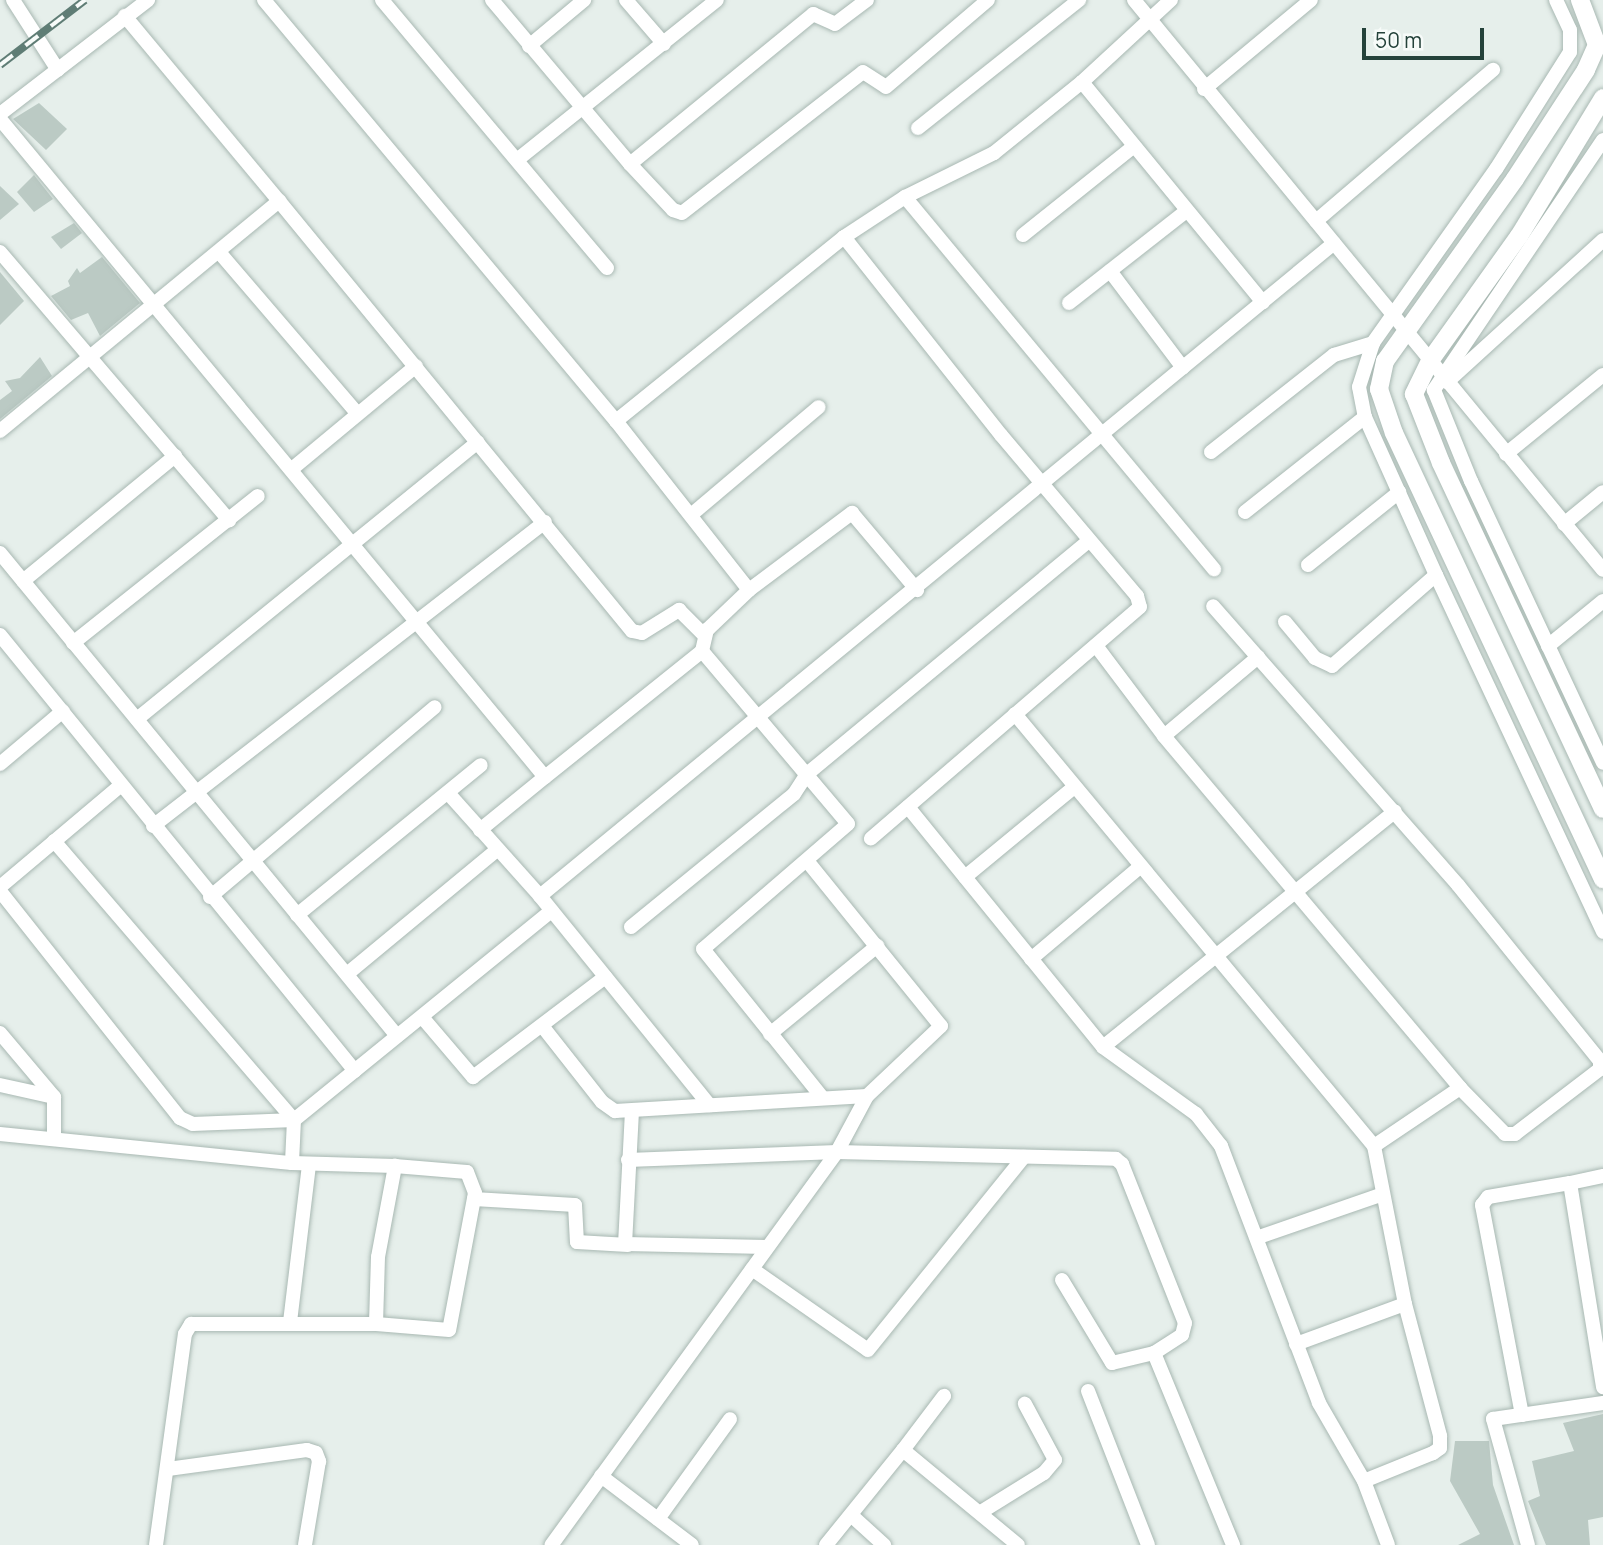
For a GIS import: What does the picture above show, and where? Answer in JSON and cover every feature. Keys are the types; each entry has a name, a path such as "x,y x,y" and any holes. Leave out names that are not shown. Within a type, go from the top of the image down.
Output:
{"street":[{"path":"13,0 58,69"},
{"path":"0,114 148,0"},
{"path":"264,0 616,421 749,590"},
{"path":"382,0 607,268"},
{"path":"492,0 630,164 673,210 682,214 863,72 886,87 988,0"},
{"path":"530,46 584,0"},
{"path":"626,0 664,44"},
{"path":"517,160 717,0"},
{"path":"630,164 813,14 835,24 867,0"},
{"path":"918,128 1079,0"},
{"path":"1134,0 1204,89 1603,570"},
{"path":"616,421 845,237 905,197 994,153 1082,82 1171,0"},
{"path":"1204,89 1311,0"},
{"path":"1556,0 1570,30 1570,52 1496,169 1373,343 1359,387 1365,417 1603,932"},
{"path":"1580,0 1597,45 1586,70 1515,179 1405,333 1382,370 1384,409 1603,879"},
{"path":"125,16 545,522 632,631 642,633 679,610 758,719 848,824 808,862 703,949 821,1097"},
{"path":"1316,221 1493,70"},
{"path":"1082,82 1185,212 1263,302"},
{"path":"1603,98 1439,373 1434,390 1438,405 1603,763"},
{"path":"0,119 419,620 545,777"},
{"path":"1439,373 1603,140"},
{"path":"1023,235 1133,147"},
{"path":"905,197 1214,569"},
{"path":"0,431 93,359 279,201"},
{"path":"1069,303 1185,212"},
{"path":"845,237 1042,485 1137,596 1140,607 1097,647 871,838"},
{"path":"1603,240 1414,394 1418,409 1603,809"},
{"path":"540,896 917,590 1334,243"},
{"path":"0,251 229,520"},
{"path":"219,252 358,414"},
{"path":"1110,271 1183,368"},
{"path":"1211,452 1325,361 1351,347 1373,343"},
{"path":"292,469 416,366"},
{"path":"1506,454 1603,375"},
{"path":"691,515 819,407"},
{"path":"1245,512 1365,417"},
{"path":"137,719 478,442"},
{"path":"23,581 175,456"},
{"path":"1308,565 1399,492"},
{"path":"1564,524 1603,492"},
{"path":"73,643 258,496"},
{"path":"480,830 703,644 749,590 852,513 917,590"},
{"path":"153,826 545,522"},
{"path":"631,927 794,794 807,775 1089,541"},
{"path":"0,553 397,1036"},
{"path":"1285,622 1315,658 1332,666 1436,575"},
{"path":"1548,646 1603,601"},
{"path":"1097,647 1164,736 1294,892 1460,1088 1510,1136 1602,1064 1395,811 1213,606"},
{"path":"1,639 63,711 120,786 355,1072"},
{"path":"1164,736 1258,657"},
{"path":"210,897 252,858 435,707"},
{"path":"0,764 63,711"},
{"path":"1015,715 1374,1146 1405,1304 1440,1448 1363,1481"},
{"path":"297,915 481,765"},
{"path":"120,786 0,889 180,1118 193,1124 294,1121 551,911"},
{"path":"965,877 1074,788"},
{"path":"448,793 540,896 709,1105"},
{"path":"908,807 1103,1047 1180,1101 1222,1146 1259,1237 1296,1344 1331,1429 1363,1481 1388,1545"},
{"path":"1103,1047 1395,811"},
{"path":"54,841 294,1121 292,1163"},
{"path":"346,975 497,850"},
{"path":"551,1545 837,1152 867,1096 941,1026 808,862"},
{"path":"1031,959 1140,866"},
{"path":"770,1034 877,946"},
{"path":"422,1017 473,1077 543,1027 605,976"},
{"path":"543,1027 607,1108 632,1111 867,1096"},
{"path":"0,1033 54,1097 54,1139"},
{"path":"0,1085 54,1097"},
{"path":"1374,1146 1460,1088"},
{"path":"628,1245 622,1239 632,1111"},
{"path":"0,1134 309,1165 395,1166 467,1172 474,1199 449,1330 376,1324 191,1324 185,1334 156,1545"},
{"path":"628,1160 837,1152 1109,1158 1122,1164 1185,1323 1182,1335 1154,1353 1112,1363 1062,1280"},
{"path":"752,1269 868,1350 1024,1157"},
{"path":"290,1322 309,1165"},
{"path":"376,1324 378,1257 395,1166"},
{"path":"1522,1415 1482,1205 1488,1197 1603,1176"},
{"path":"1570,1183 1603,1387"},
{"path":"1259,1237 1383,1194"},
{"path":"474,1199 575,1205 577,1242 767,1247"},
{"path":"1296,1344 1405,1304"},
{"path":"1154,1353 1233,1545"},
{"path":"1088,1391 1148,1545"},
{"path":"826,1545 944,1396"},
{"path":"1528,1545 1492,1423 1497,1418 1603,1403"},
{"path":"981,1513 1044,1473 1055,1460 1025,1404"},
{"path":"658,1519 730,1419"},
{"path":"168,1469 307,1450 316,1453 319,1461 305,1545"},
{"path":"903,1450 1018,1545"},
{"path":"601,1476 692,1545"},
{"path":"851,1515 884,1545"}],"building":[{"path":"39,103 67,129 46,150 13,119"},
{"path":"34,175 53,199 34,212 17,192"},
{"path":"0,186 19,204 0,220"},
{"path":"74,223 82,233 61,249 51,237"},
{"path":"102,257 140,303 100,336 88,313 71,320 51,296 70,286 68,281 77,268 80,273"},
{"path":"0,272 24,301 0,325"},
{"path":"40,357 52,376 0,419 0,400 12,391 5,381 20,378"},
{"path":"1603,1414 1603,1517 1588,1520 1590,1545 1546,1545 1528,1501 1540,1496 1532,1461 1574,1451 1563,1423"},
{"path":"1455,1441 1489,1441 1493,1485 1514,1545 1458,1545 1480,1534 1450,1481"}],"railway":[{"path":"0,65 85,0"}]}
